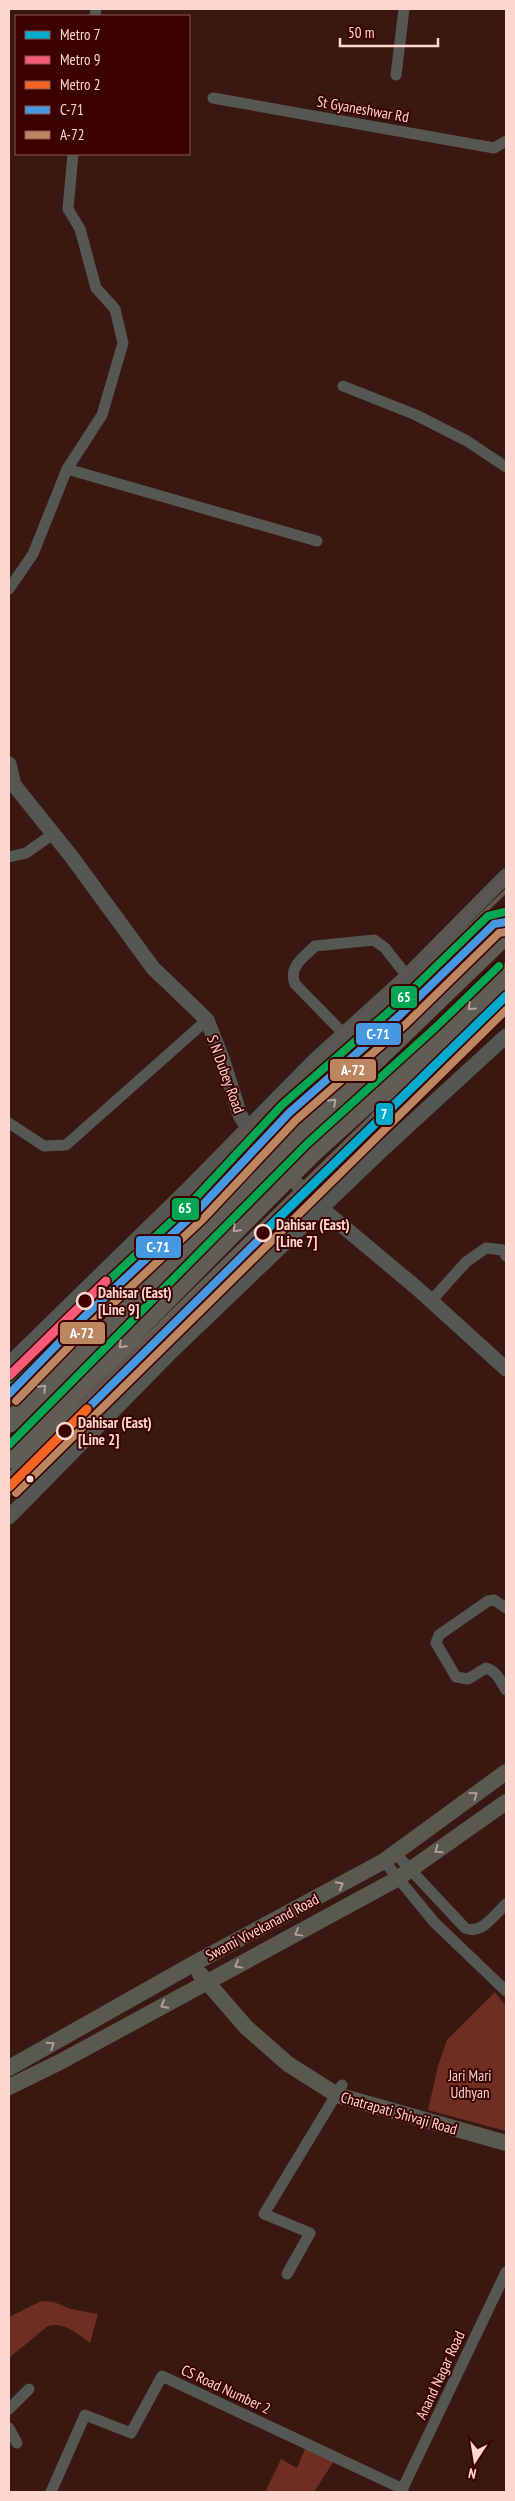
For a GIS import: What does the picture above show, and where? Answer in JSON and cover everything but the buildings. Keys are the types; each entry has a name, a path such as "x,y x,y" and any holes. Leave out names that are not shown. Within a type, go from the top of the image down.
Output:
{"highway":[{"path":"9,1394 83,1318 196,1212 253,1137 290,1113 399,1016 494,924 506,922"},
{"path":"9,1423 298,1135 506,934"},
{"path":"9,1460 314,1151 442,1035 506,973"},
{"path":"9,1486 101,1393 307,1194 506,996"}],"main road":[{"name":"Swami Vivekanand Road","path":"9,2068 199,1961 390,1857 506,1772"},
{"name":"Swami Vivekanand Road","path":"9,2088 403,1874 506,1802"},
{"name":"Chatrapati Shivaji Road","path":"199,1961 246,2027 288,2064 339,2090 506,2143"},
{"path":"339,2090 506,2133"}],"street":[{"path":"396,75 404,9"},
{"name":"St Gyaneshwar Rd","path":"212,98 494,148 506,141"},
{"path":"9,589 33,554 67,469 102,415 123,343 115,310 96,288 80,229 68,209 73,155"},
{"path":"343,386 442,428 467,441 506,467"},
{"path":"67,469 317,541"},
{"name":"S N Dubey Road","path":"9,764 14,785 153,968 207,1020 222,1058 240,1115 253,1137 321,1208 431,1301 506,1369"},
{"path":"9,857 26,853 53,834"},
{"path":"9,1364 253,1137 344,1034 408,976 506,876"},
{"path":"344,1034 295,984 293,979 294,968 315,946 374,940 385,948 408,976"},
{"path":"9,1123 44,1146 66,1146 207,1020"},
{"path":"9,1517 173,1350 321,1208 506,1036"},
{"path":"431,1301 466,1262 486,1248 503,1250 506,1256"},
{"path":"506,1608 494,1600 488,1601 439,1635 436,1643 456,1677 468,1680 486,1668 495,1673 506,1690"},
{"path":"390,1857 434,1922 506,1991"},
{"path":"403,1874 464,1928 470,1930 480,1929 506,1904"},
{"path":"75,2030 85,2047"},
{"path":"287,2274 310,2233 264,2214 339,2090"},
{"name":"Anand Nagar Road","path":"402,2490 506,2272"},
{"name":"CS Road Number 2","path":"51,2492 85,2415 132,2433 162,2376 402,2490"},
{"path":"9,2409 29,2389"},
{"path":"9,2428 17,2443"}],"green space":[{"name":"Jari Mari Udhyan","path":"495,1992 506,2006 506,2131 428,2110 438,2066 447,2040"},
{"path":"41,2301 54,2302 71,2309 98,2314 90,2343 70,2329 60,2325 48,2326 10,2357 9,2317"},
{"path":"305,2449 334,2461 314,2492 272,2492 266,2490 281,2459 297,2468"}],"railway":[{"path":"226,1149 506,875"},
{"path":"233,1156 506,891"},
{"path":"78,1404 263,1233"},
{"path":"87,1409 269,1240"}],"metro line":[{"name":"7","path":"263,1233 506,996"},
{"name":"9","path":"9,1376 106,1281"},
{"name":"2","path":"9,1487 87,1409"}],"transit line":[{"name":"65","path":"9,1380 76,1311 189,1205 282,1105 392,1009 488,916 504,912"},
{"name":"C-71","path":"9,1394 83,1318 196,1212 289,1113 399,1016 494,924 506,922"},
{"name":"A-72","path":"16,1401 90,1325 203,1219 296,1120 406,1024 499,933 506,932"},
{"name":"65","path":"9,1445 307,1144 435,1028 499,966"},
{"name":"C-71","path":"9,1486 506,996"},
{"name":"A-72","path":"16,1493 506,1010"}],"place":[{"name":"Dahisar (East) [Line 7]","path":"263,1233"},
{"name":"Dahisar (East) [Line 9]","path":"85,1301"},
{"name":"Dahisar (East) [Line 2]","path":"65,1431"}]}
